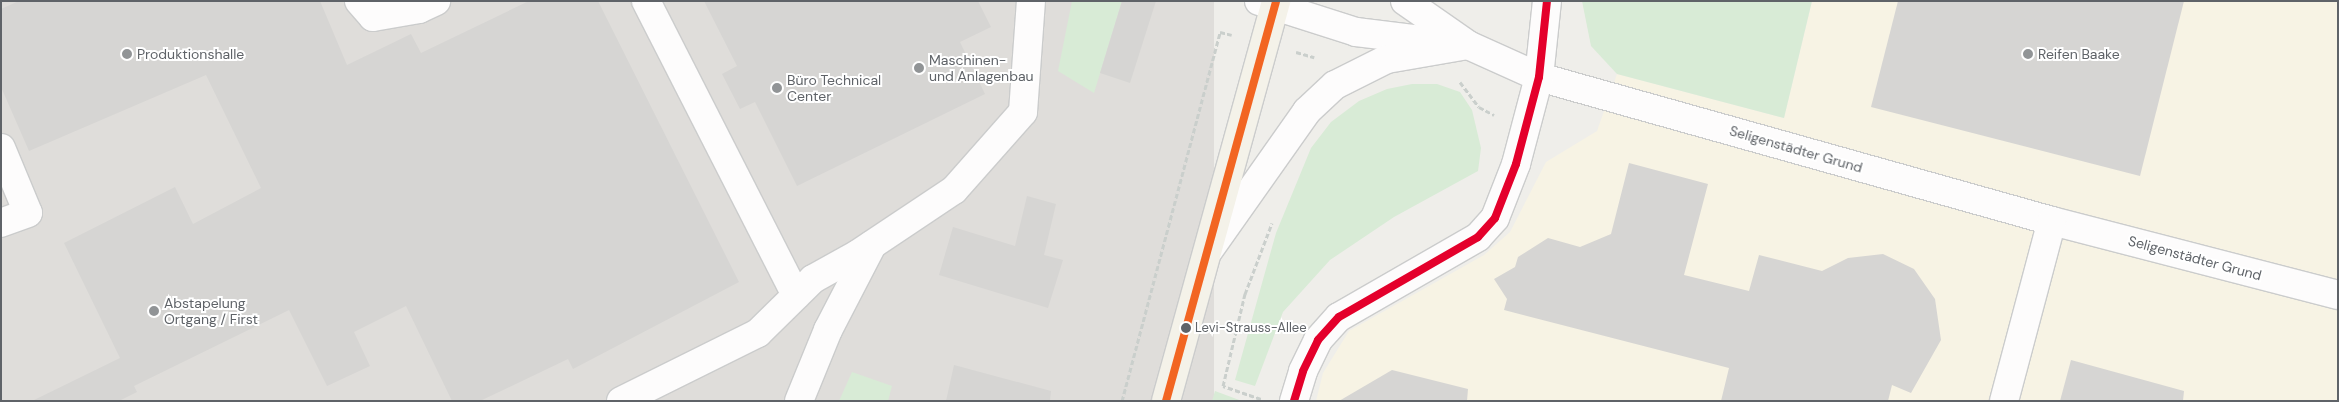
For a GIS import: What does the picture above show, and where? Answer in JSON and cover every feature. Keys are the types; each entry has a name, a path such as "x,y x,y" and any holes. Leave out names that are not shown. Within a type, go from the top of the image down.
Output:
{"main road":[{"path":"1166,401 1207,254 1270,3"}],"street":[{"path":"358,1 373,17 419,8 436,1"},
{"path":"646,1 796,295"},
{"path":"621,401 758,333 812,279 865,249 954,190 1023,112 1031,1"},
{"name":"Seligenstädter Grund","path":"1405,1 1468,45 1539,77 2052,221 2338,296"},
{"path":"1294,401 1303,371 1318,340 1338,317 1478,237 1495,218 1526,130 1539,77 1547,1"},
{"path":"1270,3 1356,32 1468,45"},
{"path":"1207,254 1307,110 1335,85 1387,59 1468,45"},
{"path":"1,148 28,213 1,223"},
{"path":"2004,401 2052,221"},
{"path":"799,401 828,330 865,249"}],"path":[{"path":"1454,81 1462,83 1479,107 1526,130"},
{"path":"1267,401 1222,386 1245,294 1273,220"}],"shaded area":[{"path":"1,1 1214,1 1214,401 1,401"},
{"path":"1812,1 2338,1 2338,401 1316,401 1323,373 1349,331 1484,255 1510,232 1546,162 1597,131 1617,74 1784,118"}],"green space":[{"path":"1072,1 1122,1 1094,93 1058,71"},
{"path":"1582,1 1812,1 1784,118 1617,74 1591,46"},
{"path":"1412,84 1437,84 1460,92 1472,110 1481,148 1478,171 1394,217 1330,260 1283,312 1255,386 1235,380 1276,233 1311,148 1331,122 1359,101 1387,89"},
{"path":"852,372 892,386 888,401 839,401"},
{"path":"1215,391 1242,401 1212,401"}],"building":[{"path":"19,1 320,1 347,65 411,34 421,53 529,1 598,1 739,282 573,369 568,359 480,401 452,401 406,306 354,332 370,366 327,386 289,310 134,386 137,392 119,401 32,401 120,358 64,243 175,187 193,224 261,188 206,75 29,151 1,87 1,9"},
{"path":"704,1 978,1 991,27 960,42 985,94 797,186 755,102 740,109 722,74 737,66"},
{"path":"1122,1 1156,1 1130,83 1100,73"},
{"name":"Reifen Baake","path":"1898,1 2184,1 2140,176 1871,107"},
{"path":"1629,163 1708,184 1684,275 1749,291 1759,255 1822,271 1848,258 1883,254 1914,269 1935,299 1941,340 1911,393 1892,385 1888,401 1721,401 1729,368 1504,310 1507,299 1494,279 1515,267 1518,257 1548,238 1580,247 1611,234"},
{"path":"1027,196 1056,204 1044,255 1063,260 1048,308 939,275 953,227 1015,246"},
{"path":"2071,360 2184,391 2183,401 2060,401"},
{"path":"954,365 1051,391 1050,401 946,401"},
{"path":"1392,370 1468,389 1467,401 1339,401"}],"transit line":[{"path":"1166,401 1276,1"},
{"path":"1294,401 1303,371 1318,340 1339,317 1478,237 1495,218 1516,164 1539,77 1547,1"}],"place":[{"name":"Produktionshalle","path":"127,54"},
{"name":"Reifen Baake","path":"2028,54"},
{"name":"Maschinen- und Anlagenbau","path":"919,68"},
{"name":"Büro Technical Center","path":"777,88"},
{"name":"Abstapelung Ortgang / First","path":"154,311"},
{"name":"Levi-Strauss-Allee","path":"1186,328"}]}
